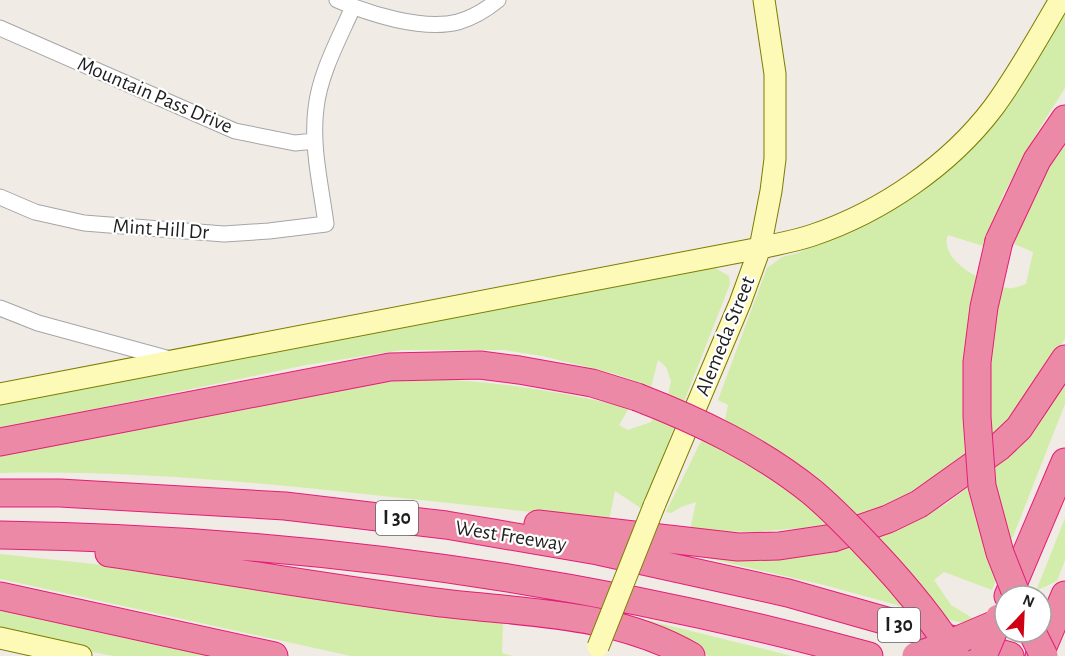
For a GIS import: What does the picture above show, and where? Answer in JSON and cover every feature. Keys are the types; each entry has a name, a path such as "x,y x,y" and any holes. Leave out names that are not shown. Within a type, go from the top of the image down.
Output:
{"highway":[{"path":"1012,584 1000,553 982,486 977,417 977,362 984,307 999,241 1037,160 1065,119"},
{"path":"398,518 419,512 459,514 738,547 779,546 833,538 888,519 919,504 999,447 1019,428 1065,359"},
{"path":"0,442 390,367 480,365 592,383 684,415 767,460 811,491 843,520 907,588 956,656"},
{"path":"1013,584 1065,462"},
{"name":"West Freeway","path":"0,493 60,493 285,506 398,518 598,551 765,588 1010,656"},
{"name":"West Freeway","path":"0,535 155,540 275,548 398,561 556,585 752,626 869,656"},
{"path":"38,536 79,548 434,602 565,616 623,626 666,642 691,656"},
{"path":"0,596 274,656"},
{"path":"1040,656 1058,598"},
{"path":"916,656 993,625"},
{"path":"982,656 993,631"}],"main road":[{"name":"Alemeda Street","path":"596,652 654,506 740,303 760,248 775,159 776,74 764,0"},
{"path":"0,394 760,248 811,236 840,225 894,196 965,140 992,108 1060,0"},
{"path":"0,638 81,656"}],"street":[{"path":"337,0 382,17 434,24 457,22 487,9 498,0"},
{"path":"315,141 316,107 323,76 352,7"},
{"name":"Mountain Pass Drive","path":"0,28 235,131 295,143 315,141"},
{"name":"Mint Hill Dr","path":"0,196 35,212 84,223 224,234 326,224 315,141"},
{"path":"0,308 38,323 135,351 176,360"}],"green space":[{"path":"1065,12 1065,88 1038,131 1003,195 986,247 948,235 947,245 950,254 966,270 998,286 1014,288 1026,284 1033,252 1014,244 1032,198 1065,137 1065,339 1017,410 997,434 921,491 877,512 830,526 753,532 690,530 696,502 671,513 666,512 703,437 719,449 728,405 718,400 767,268 782,257 798,253 903,202"},
{"path":"712,266 729,276 730,284 642,509 615,491 609,521 228,481 91,473 0,473 0,454 404,379 518,386 601,401 629,408 619,425 628,430 651,422 668,395 671,381 666,367 658,360 651,387 615,374 542,356 504,350 402,350 306,365 0,429 0,403"},
{"path":"1065,380 1065,404 992,590 944,572 934,580 951,605 979,622 958,622 828,586 672,550 842,548 894,532 946,504 1004,460"},
{"path":"1065,518 1065,560 1057,581 1051,584 1039,584"},
{"path":"0,554 188,574 503,620 502,653 513,656 351,656 0,579"},
{"path":"0,610 217,656 113,656 0,633"},
{"path":"634,617 792,656 708,656 683,638"}]}
